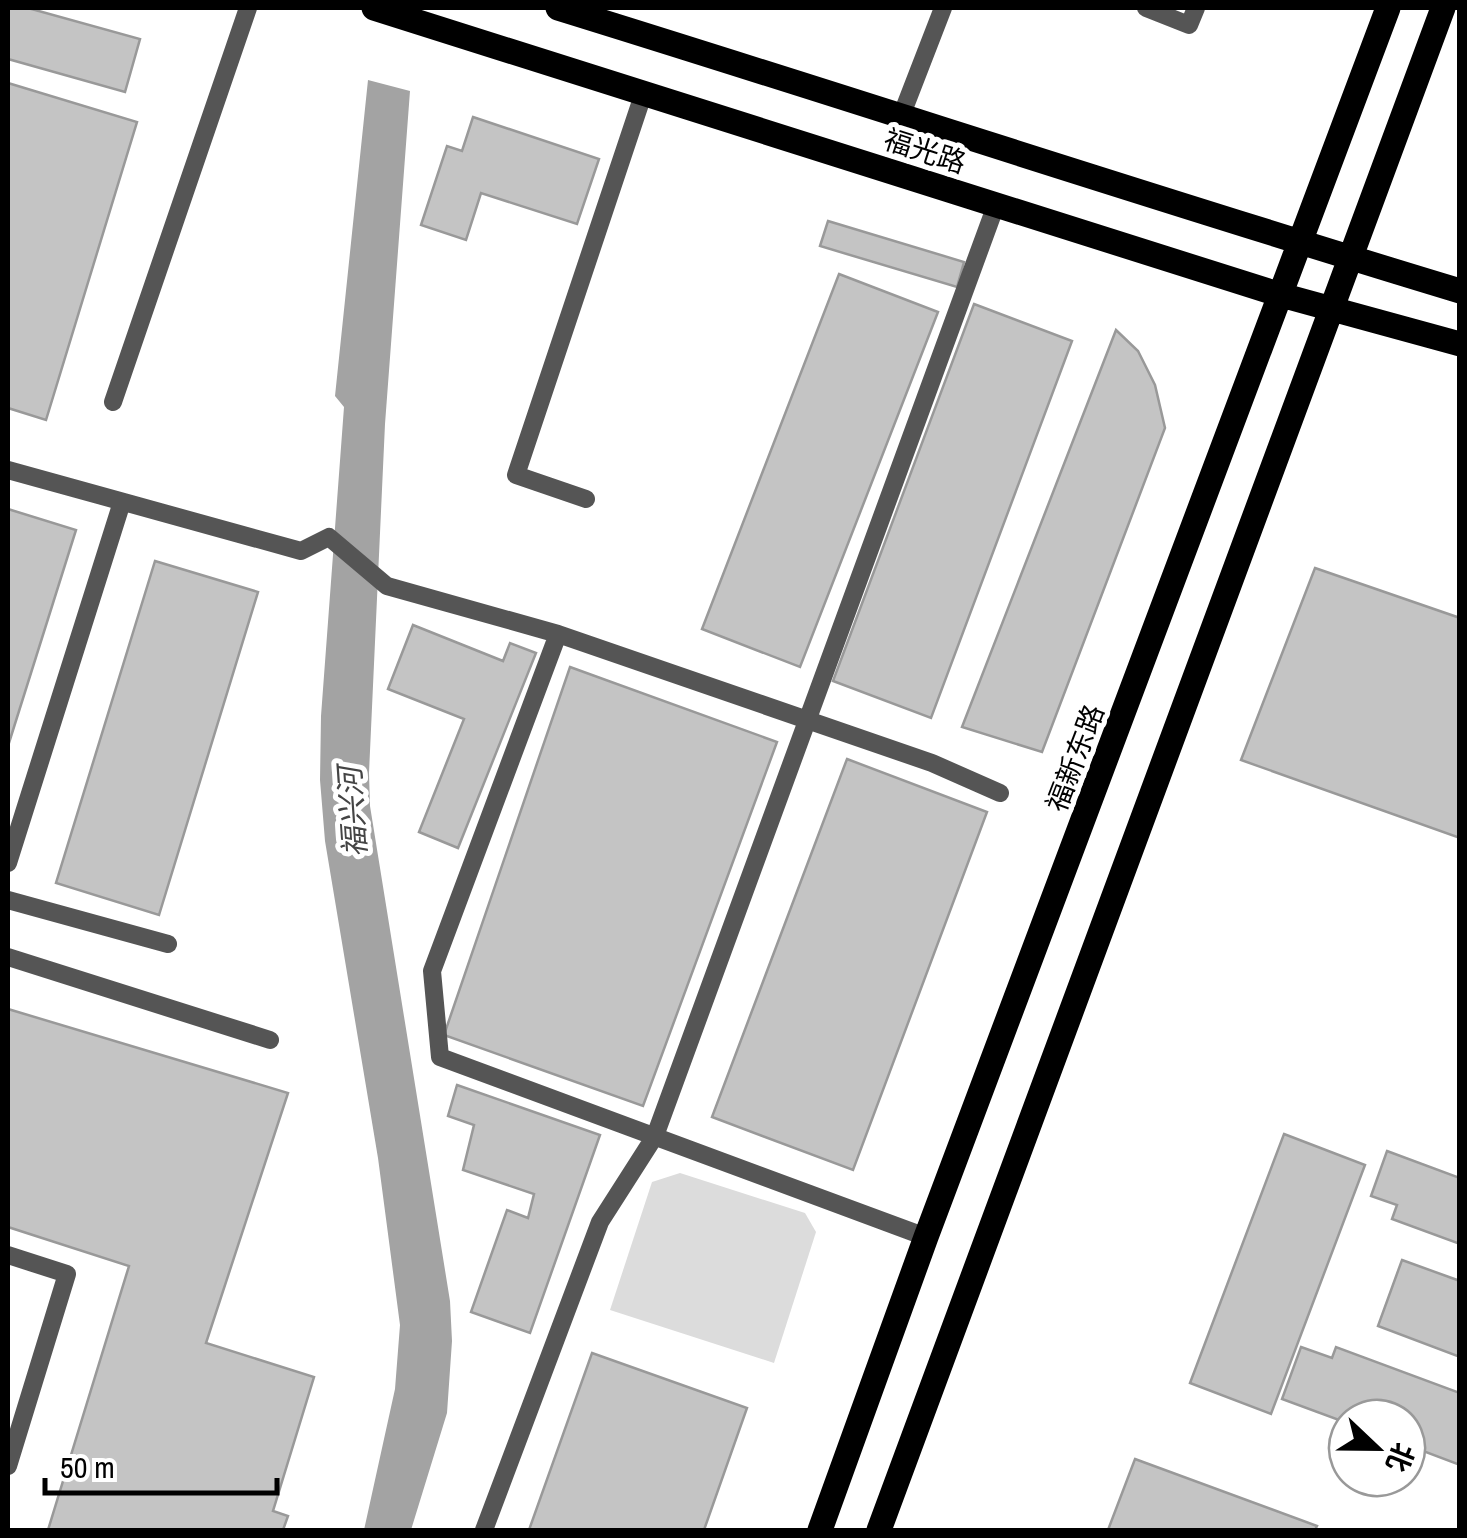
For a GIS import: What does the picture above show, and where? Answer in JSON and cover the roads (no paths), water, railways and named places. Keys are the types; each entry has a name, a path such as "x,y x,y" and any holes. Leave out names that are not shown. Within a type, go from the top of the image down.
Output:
{"main road":[{"name":"福光路","path":"374,8 1281,294 1460,344"},
{"name":"福光路","path":"558,8 902,114 1350,260 1460,291"},
{"name":"福新东路","path":"820,1530 926,1237 1388,8"},
{"path":"879,1530 1443,8"}],"lane":[{"path":"112,402 248,8"},
{"path":"902,114 943,8"},
{"path":"1146,8 1189,25 1196,8"},
{"path":"586,499 516,475 644,92"},
{"path":"484,1530 600,1222 656,1136 996,205"},
{"path":"8,470 301,551 329,537 387,586 558,634 932,762 1000,793"},
{"path":"8,863 122,502"},
{"path":"558,634 432,971 440,1057 926,1237"},
{"path":"8,900 168,944"},
{"path":"8,957 270,1040"},
{"path":"8,1255 68,1274 8,1466"}],"water":[{"name":"福兴河","path":"368,80 410,91 385,424 370,806 450,1301 452,1341 447,1413 411,1530 364,1530 395,1389 400,1325 378,1158 325,841 320,780 321,716 344,407 335,396"}]}
